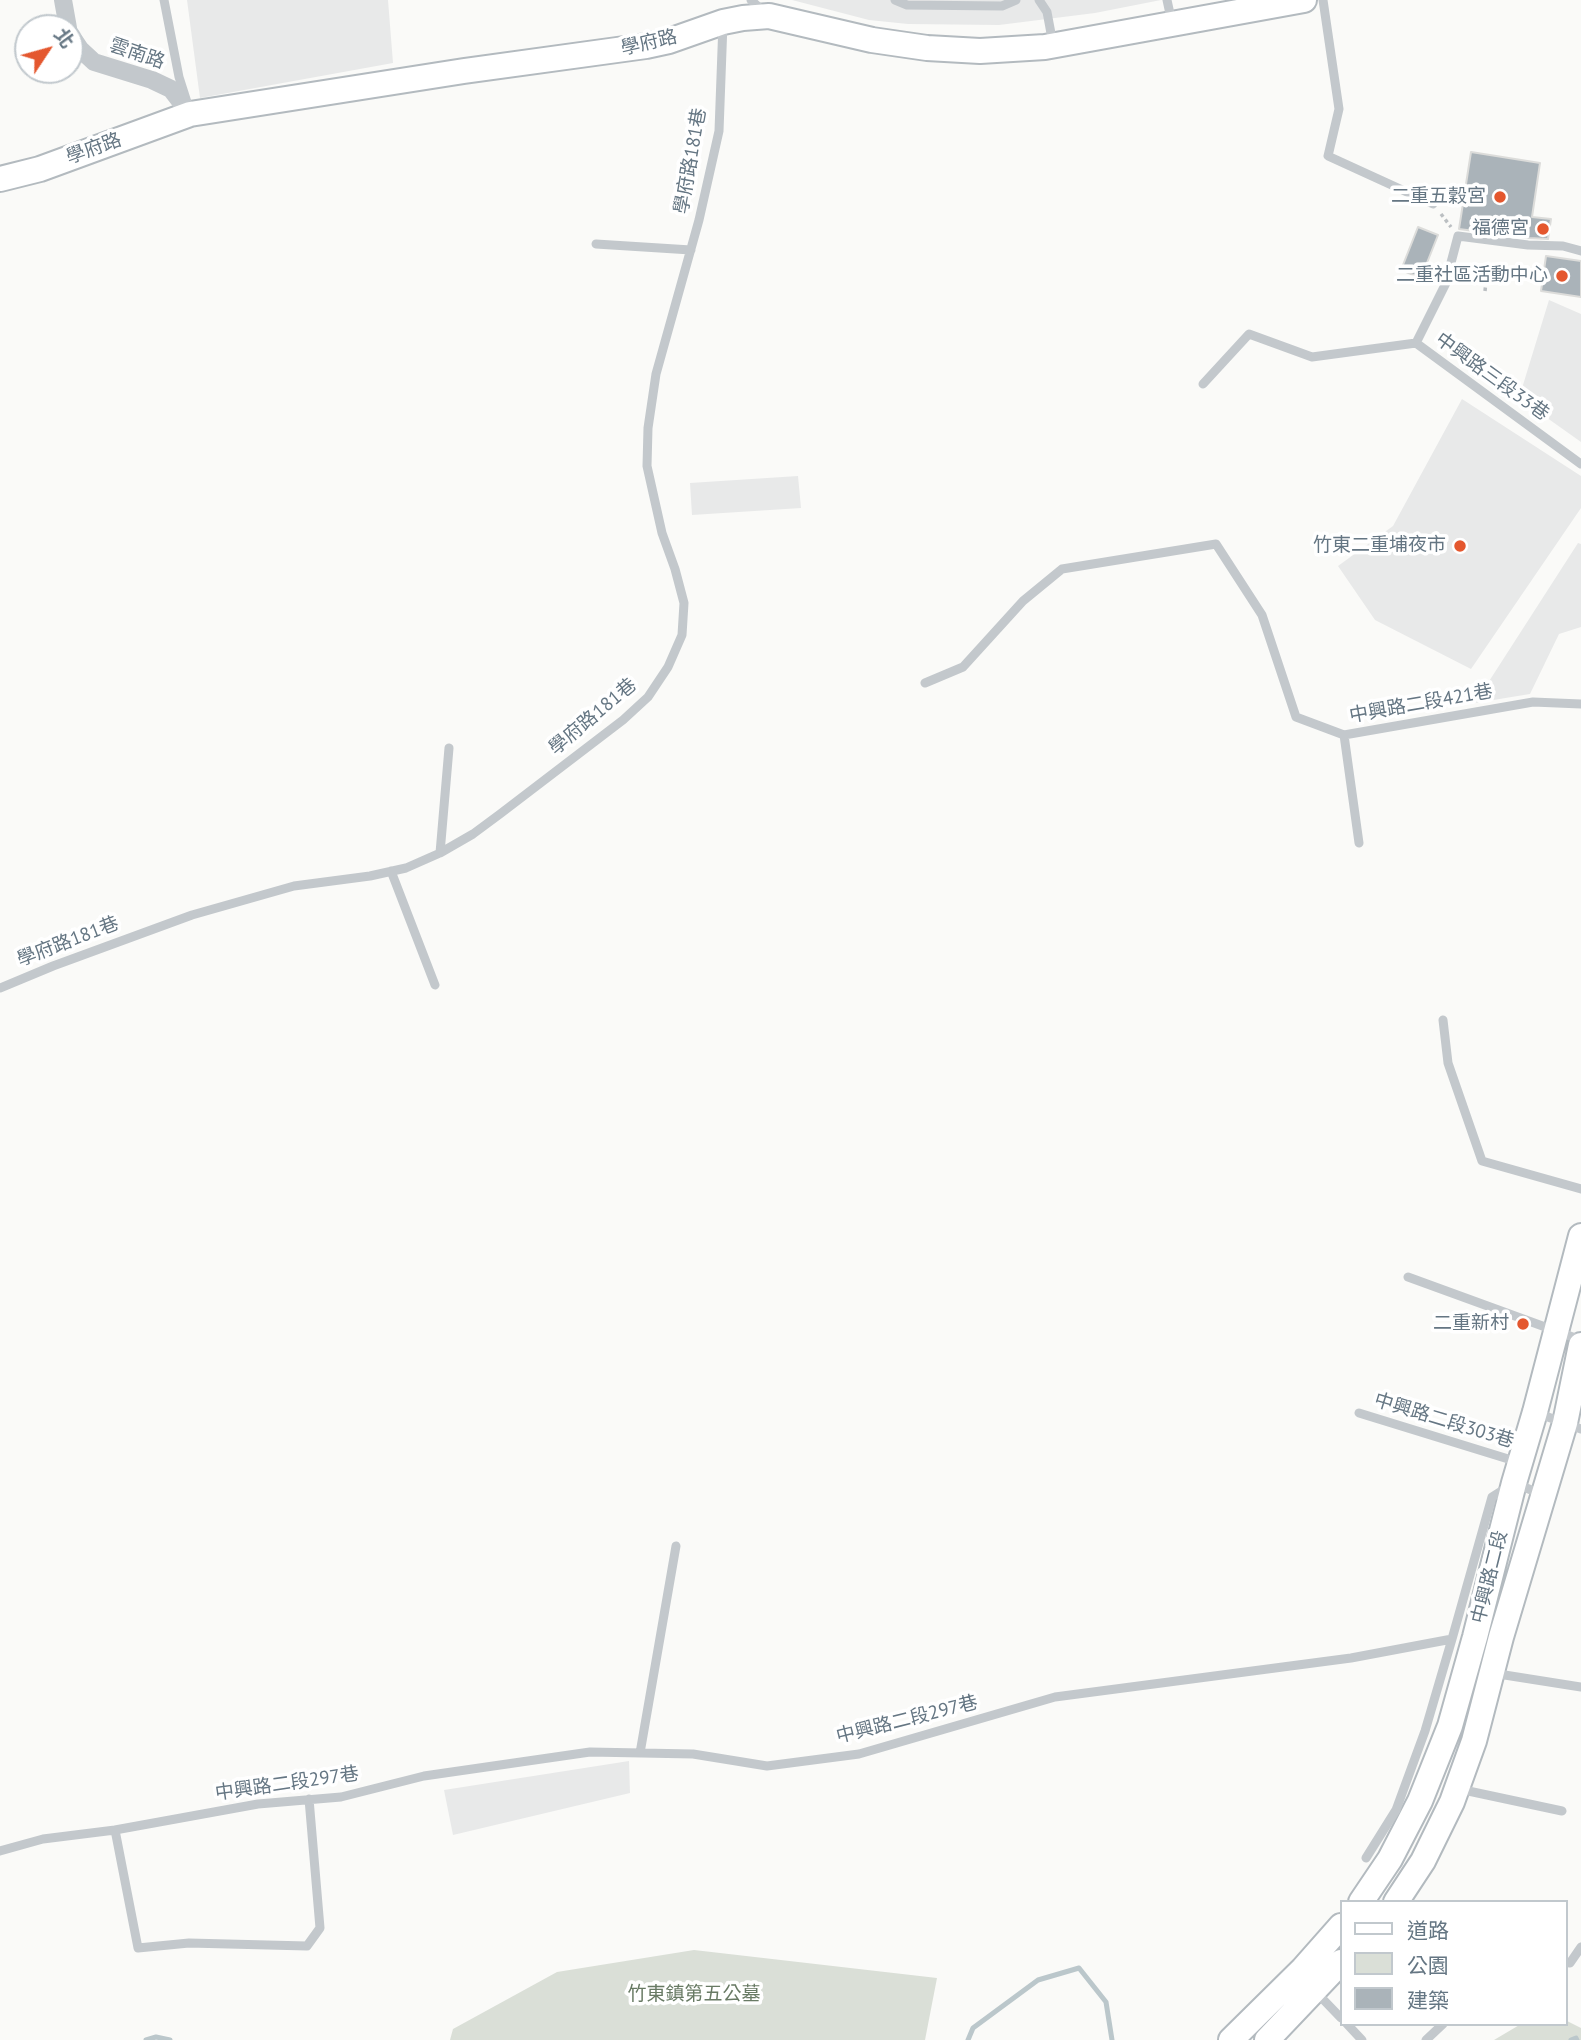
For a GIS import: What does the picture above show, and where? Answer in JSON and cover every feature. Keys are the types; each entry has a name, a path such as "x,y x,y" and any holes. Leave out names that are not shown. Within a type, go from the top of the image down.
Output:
{"main road":[{"name":"學府路","path":"0,179 40,169 190,114 464,71 646,46 743,18 760,8 872,40 927,48 980,51 1053,45 1173,24 1247,5 1304,0"},
{"name":"中興路二段","path":"1362,1900 1390,1859 1420,1801 1450,1726 1581,1236"},
{"name":"中興路二段","path":"1397,1900 1423,1861 1457,1789 1474,1741 1543,1495 1573,1426 1581,1345"},
{"path":"1267,2040 1309,1980 1340,1928"},
{"path":"1231,2040 1309,1980 1340,1963"}],"street":[{"name":"雲南路","path":"84,53 94,62 152,80 171,89 190,114"}],"lane":[{"path":"164,0 190,114"},
{"path":"895,0 907,5 1002,6 1016,0"},
{"path":"1039,0 1047,12 1053,45"},
{"path":"1167,0 1173,24"},
{"path":"1322,0 1339,109 1328,156 1433,204"},
{"name":"學府路181巷","path":"0,988 192,915 294,886 370,876 406,868 440,853 473,834 623,720 648,697 668,667 682,635 684,603 662,533 647,466 648,428 656,374 691,250 719,131 723,22"},
{"path":"1458,236 1528,245 1563,246 1581,251"},
{"name":"中興路三段33巷","path":"1416,343 1447,278 1458,236"},
{"path":"596,244 691,250"},
{"name":"中興路三段33巷","path":"1203,384 1249,334 1312,357 1416,343 1581,464"},
{"name":"中興路二段421巷","path":"925,683 963,667 1023,601 1062,569 1216,544 1262,615 1296,717 1344,735 1532,702 1581,705"},
{"path":"1344,735 1359,843"},
{"path":"440,853 449,748"},
{"path":"391,871 435,985"},
{"path":"1443,1020 1448,1063 1482,1161 1581,1189"},
{"path":"1408,1277 1581,1340"},
{"path":"1535,1412 1573,1426"},
{"name":"中興路二段303巷","path":"1359,1413 1517,1473"},
{"path":"1366,1857 1396,1811 1425,1731 1492,1497 1517,1473 1543,1495"},
{"path":"640,1753 676,1546"},
{"name":"中興路二段297巷","path":"0,1851 43,1839 116,1830 258,1804 341,1797 424,1776 590,1752 693,1754 767,1766 859,1754 1055,1697 1351,1658 1452,1639"},
{"path":"1467,1664 1492,1673 1581,1687"},
{"path":"1457,1789 1562,1811"},
{"path":"116,1830 138,1948 189,1943 307,1946 320,1928 309,1799"},
{"path":"1567,1962 1570,1963 1581,1947"},
{"path":"1309,1980 1340,2017"},
{"path":"1349,2026 1363,2040"},
{"path":"1426,2040 1441,2026"}],"path":[{"path":"1433,204 1458,236"},
{"path":"1485,290 1486,282"}],"shaded area":[{"path":"187,0 388,0 393,63 200,98"},
{"path":"792,0 1161,0 1095,13 999,25 908,24 869,20"},
{"path":"1549,300 1581,314 1581,442 1519,398"},
{"name":"竹東二重埔夜市","path":"1462,399 1581,476 1581,508 1471,669 1375,620 1338,566 1393,526"},
{"path":"798,476 801,508 692,515 690,483"},
{"path":"1578,543 1581,544 1581,627 1559,634 1530,694 1475,703"},
{"path":"629,1761 630,1793 453,1835 444,1790"}],"green space":[{"name":"竹東鎮第五公墓","path":"694,1950 937,1978 925,2040 450,2040 453,2029 557,1972"},
{"path":"1567,2021 1581,2028 1581,2040 1494,2040 1518,2026 1567,2026"}],"building":[{"name":"二重五穀宮","path":"1471,152 1540,163 1532,217 1551,219 1548,239 1459,229"},
{"path":"1418,227 1438,235 1421,278 1401,270"},
{"name":"二重社區活動中心","path":"1546,256 1581,261 1581,297 1541,291"}],"waterway":[{"path":"968,2040 973,2028 1038,1980 1079,1968 1106,2002 1112,2040"},
{"path":"146,2040 156,2037 170,2040"},
{"path":"1571,2040 1577,2040"}],"place":[{"name":"二重五穀宮","path":"1500,197"},
{"name":"福德宮","path":"1543,229"},
{"name":"二重社區活動中心","path":"1562,276"},
{"name":"竹東二重埔夜市","path":"1460,546"},
{"name":"二重新村","path":"1523,1324"}]}
